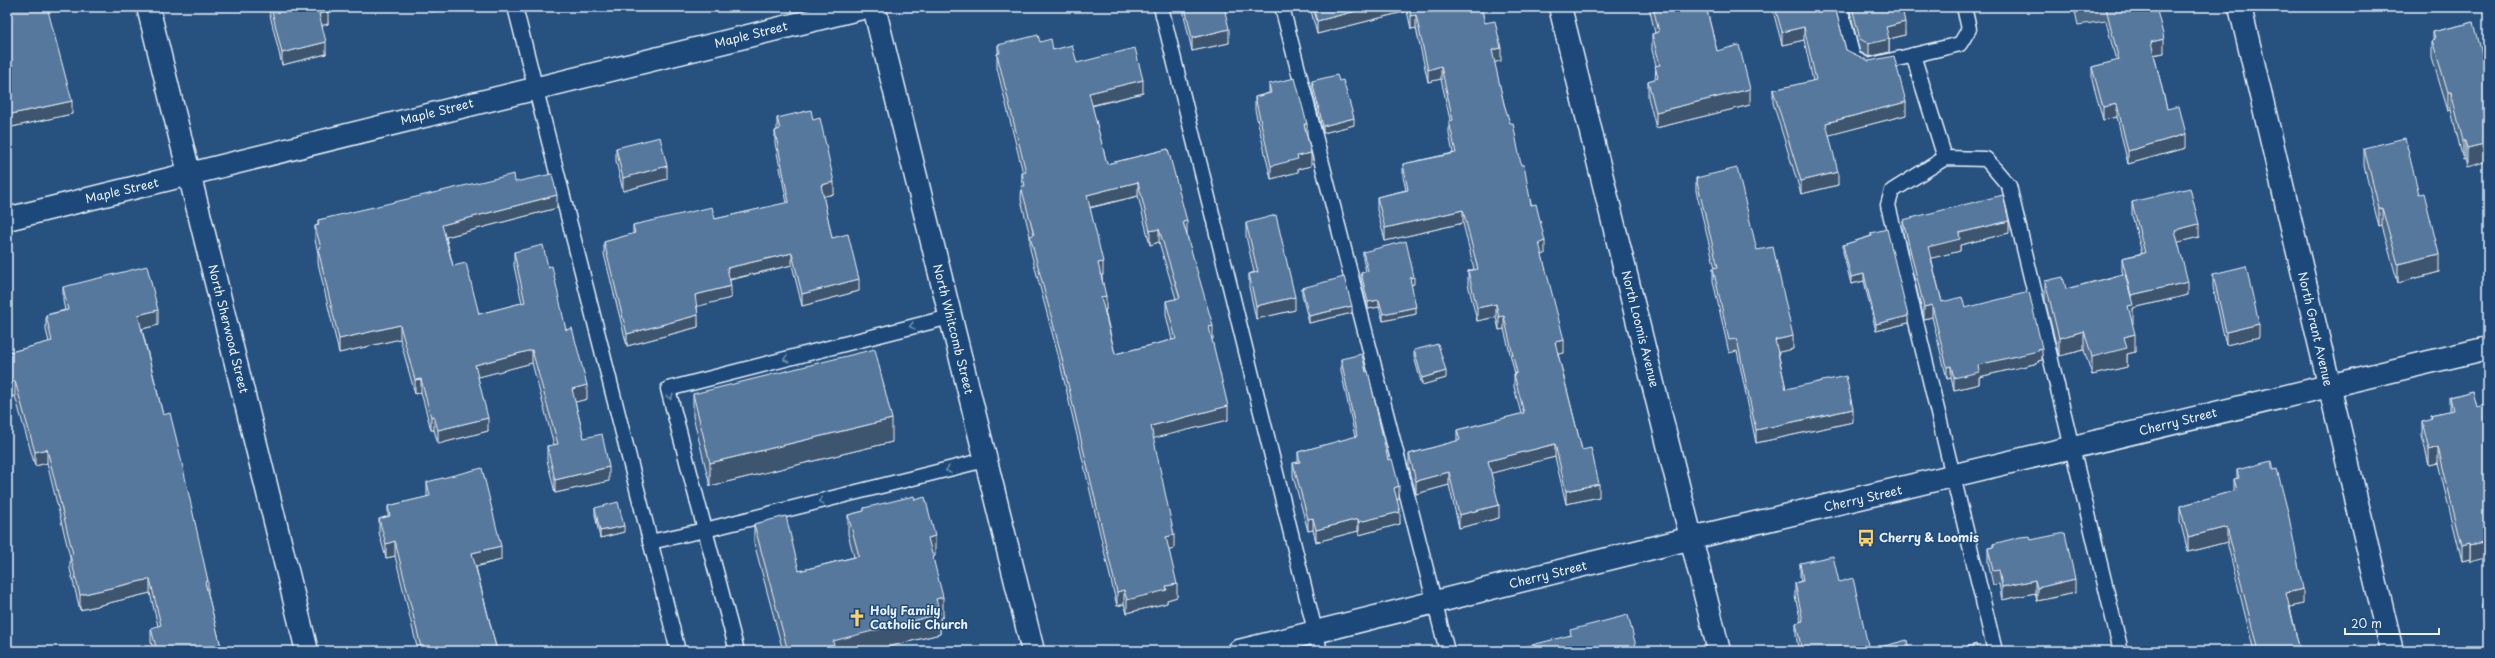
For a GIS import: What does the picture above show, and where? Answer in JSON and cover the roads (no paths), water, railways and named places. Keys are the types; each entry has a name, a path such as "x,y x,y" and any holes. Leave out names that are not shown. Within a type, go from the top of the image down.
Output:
{"street":[{"name":"North Sherwood Street","path":"148,7 307,651"},
{"name":"Maple Street","path":"7,219 866,7"},
{"name":"North Whitcomb Street","path":"874,7 1033,651"},
{"name":"North Loomis Avenue","path":"1560,7 1719,651"},
{"name":"North Grant Avenue","path":"2240,7 2328,386 2392,651"},
{"name":"Cherry Street","path":"1239,651 1318,642 1434,604 1692,538 1952,478 2488,348"}],"lane":[{"path":"515,7 678,651"},
{"path":"1161,7 1318,642"},
{"path":"1282,7 1447,651"},
{"path":"1840,7 1852,58 1868,66 1960,44 1969,29 1964,7"},
{"path":"1913,55 1945,158"},
{"path":"1995,651 1952,478 1888,206 1892,190 1945,158 1986,159 2009,186 2071,449 2121,651"},
{"path":"737,651 668,389 950,316"},
{"path":"650,542 705,530 985,460"}],"place":[{"name":"Cherry & Loomis","path":"1866,538"},
{"name":"Holy Family Catholic Church","path":"857,618"}]}
